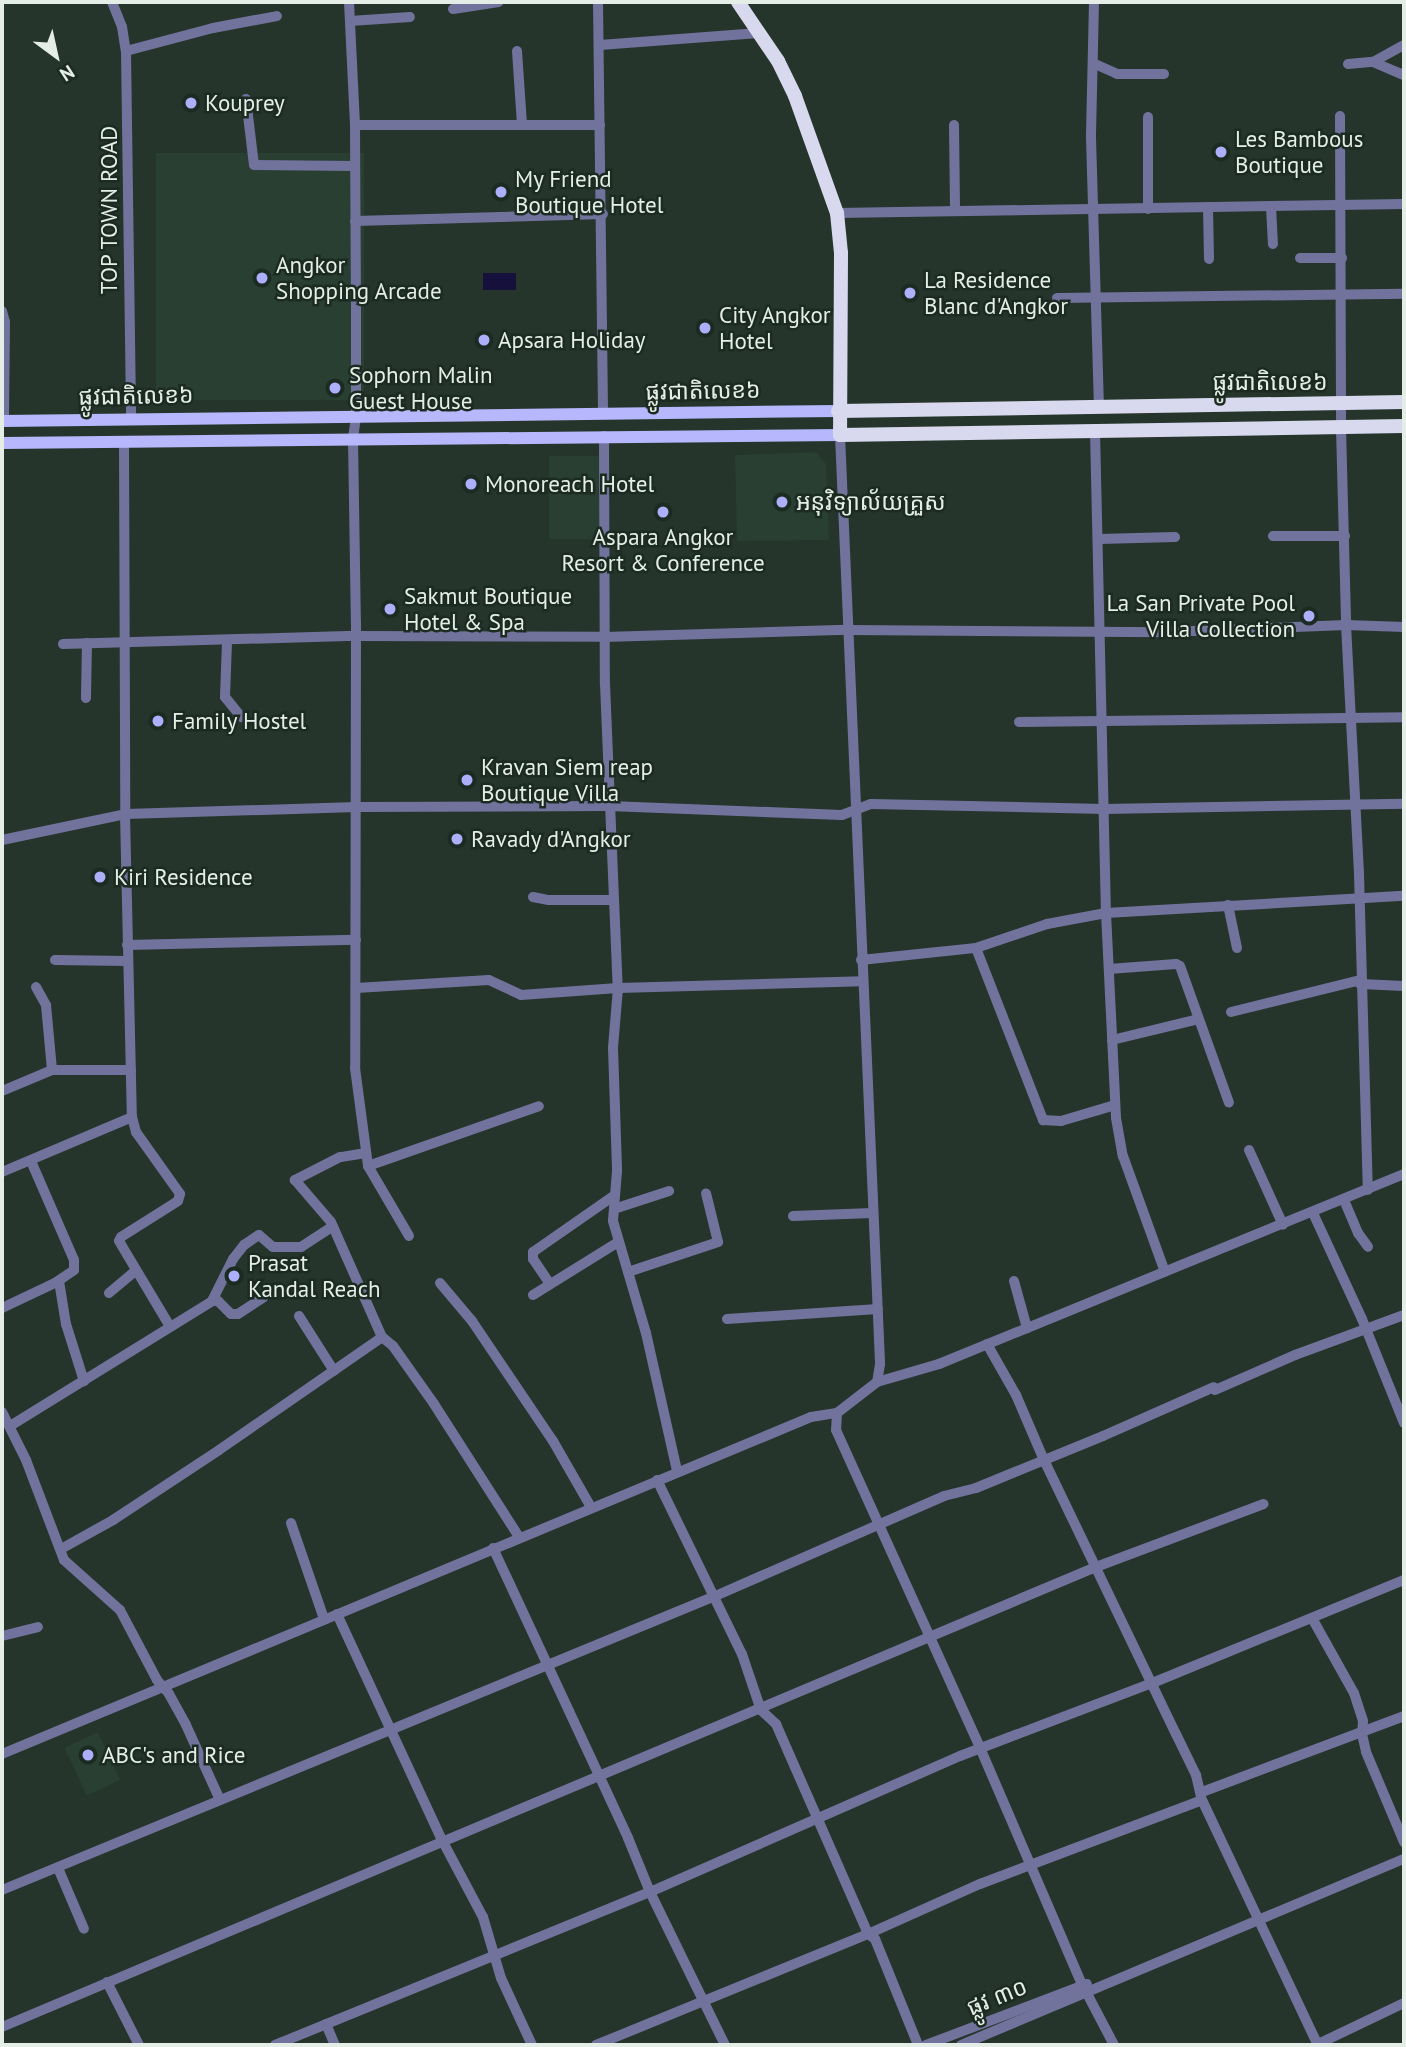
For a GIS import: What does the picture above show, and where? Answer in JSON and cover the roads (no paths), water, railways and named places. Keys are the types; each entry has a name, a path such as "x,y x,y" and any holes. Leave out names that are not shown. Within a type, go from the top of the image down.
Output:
{"highway":[{"path":"738,2 795,96 838,213 841,253 838,411 840,435"},
{"name":"ផ្លូវជាតិលេខ៦","path":"838,411 1404,402"},
{"name":"ផ្លូវជាតិលេខ៦","path":"840,435 1404,426"}],"main road":[{"name":"ផ្លូវជាតិលេខ៦","path":"3,421 838,411"},
{"name":"ផ្លូវជាតិលេខ៦","path":"2,443 840,435"}],"street":[{"name":"TOP TOWN ROAD","path":"112,2 122,27 126,51 131,419"},
{"path":"349,2 355,125 355,1068 368,1166 409,1237"},
{"path":"453,9 498,2"},
{"path":"598,2 603,214 603,414"},
{"path":"1094,2 1091,138 1099,406"},
{"path":"126,51 212,28 277,16"},
{"path":"351,21 410,17"},
{"path":"600,46 759,33"},
{"path":"1348,64 1373,62 1404,45"},
{"path":"517,51 522,125"},
{"path":"1373,62 1404,75"},
{"path":"1094,64 1117,74 1164,74"},
{"path":"246,99 254,165 355,166"},
{"path":"1340,116 1341,428 1346,625 1353,806 1360,897 1360,982 1368,1190"},
{"path":"1148,117 1148,209"},
{"path":"355,125 600,125"},
{"path":"954,125 955,210"},
{"path":"838,213 1404,204"},
{"path":"1208,207 1209,259"},
{"path":"1271,207 1273,244"},
{"path":"355,221 603,214"},
{"path":"1300,258 1342,258"},
{"path":"1057,298 1404,293"},
{"path":"2,311 5,322 3,421"},
{"path":"1096,431 1106,913 1115,1105 1123,1156 1165,1272"},
{"path":"840,435 854,809 878,1309 880,1364 877,1382"},
{"path":"604,436 604,636 618,988 613,1048 617,1171 614,1209 618,1242 646,1333 677,1471"},
{"path":"124,442 125,814 132,1117 136,1132 180,1194 178,1200 121,1237 121,1248 169,1325"},
{"path":"1273,536 1345,536"},
{"path":"1099,539 1175,537"},
{"path":"63,645 356,636 604,636 847,630 1166,632 1346,625 1404,627"},
{"path":"227,642 225,697 240,717"},
{"path":"86,698 87,643"},
{"path":"1019,722 1404,717"},
{"path":"2,840 125,814 357,807 610,806 842,815 870,804 1104,809 1404,804"},
{"path":"861,960 976,948 1046,925 1106,913 1404,896"},
{"path":"533,897 549,901 614,900"},
{"path":"1228,905 1237,948"},
{"path":"127,945 356,940"},
{"path":"976,948 1043,1120 1060,1121 1115,1105"},
{"path":"55,960 127,961"},
{"path":"1109,969 1178,965 1229,1104"},
{"path":"356,988 489,980 521,995 618,988 862,981"},
{"path":"1231,1012 1360,982 1404,986"},
{"path":"36,987 46,1005 51,1070"},
{"path":"1112,1040 1199,1019"},
{"path":"2,1091 51,1070 131,1070"},
{"path":"368,1166 539,1106"},
{"path":"2,1172 132,1117"},
{"path":"1249,1150 1283,1225"},
{"path":"366,1153 340,1157 295,1180 333,1226 382,1337 393,1346 434,1404 519,1537"},
{"path":"2,1308 59,1281 74,1270 74,1261 31,1161"},
{"path":"2,1754 677,1471 811,1417 837,1413 877,1382 901,1377 988,1344 1404,1174"},
{"path":"614,1209 669,1191"},
{"path":"628,1272 718,1242 706,1193"},
{"path":"550,1284 533,1259 533,1252 615,1195"},
{"path":"1344,1200 1368,1247"},
{"path":"793,1216 872,1213"},
{"path":"1313,1213 1366,1330 1404,1423"},
{"path":"212,1301 233,1259 244,1245 259,1235 273,1247 300,1247 333,1226"},
{"path":"533,1295 618,1242"},
{"path":"109,1293 135,1271"},
{"path":"59,1281 66,1324 84,1381"},
{"path":"1014,1281 1027,1328"},
{"path":"440,1283 472,1321 553,1441 590,1507"},
{"path":"10,1426 169,1325 212,1301 218,1301 232,1314 238,1314 263,1298"},
{"path":"727,1319 878,1309"},
{"path":"2,1890 713,1598 944,1496 976,1488 1295,1355 1404,1315"},
{"path":"299,1316 334,1371"},
{"path":"61,1549 113,1520 382,1337"},
{"path":"988,1344 1016,1395 1317,2045 1404,2003"},
{"path":"2,1412 61,1549 73,1570 120,1610 161,1686 169,1694 186,1725 220,1800"},
{"path":"837,1413 838,1438 981,1750 1086,1994 1114,2045"},
{"path":"657,1480 742,1654 761,1710 776,1724 868,1934 875,1939 918,2045"},
{"path":"2,2027 1096,1567 1264,1504"},
{"path":"291,1523 324,1619"},
{"path":"493,1548 650,1892 725,2045"},
{"path":"275,2045 650,1892 960,1756 1150,1684 1404,1580"},
{"path":"337,1614 442,1840 483,1917 495,1957 532,2045"},
{"path":"1312,1618 1354,1693 1363,1721 1362,1734 1375,1776 1404,1842"},
{"path":"2,1636 38,1627"},
{"path":"596,2045 1202,1796 1277,1762 1362,1734 1404,1716"},
{"path":"1082,1984 1102,1984 1404,1859"},
{"path":"58,1868 84,1929"},
{"path":"107,1982 139,2045"},
{"name":"ផ្លូវ ៣០","path":"926,2045 1082,1984"},
{"name":"ផ្លូវ ៣០","path":"961,2045 1086,1994 1102,1984"},
{"path":"326,2024 335,2045"}],"place":[{"name":"Kouprey","path":"191,103"},
{"name":"Les Bambous Boutique","path":"1221,152"},
{"name":"My Friend Boutique Hotel","path":"501,192"},
{"name":"Angkor Shopping Arcade","path":"262,278"},
{"name":"La Residence Blanc d'Angkor","path":"910,293"},
{"name":"City Angkor Hotel","path":"705,328"},
{"name":"Apsara Holiday","path":"484,340"},
{"name":"Sophorn Malin Guest House","path":"335,388"},
{"name":"Monoreach Hotel","path":"471,484"},
{"name":"អនុវិទ្យាល័យគ្រួស","path":"782,502"},
{"name":"Aspara Angkor Resort & Conference","path":"663,512"},
{"name":"Sakmut Boutique Hotel & Spa","path":"390,609"},
{"name":"La San Private Pool Villa Collection","path":"1309,616"},
{"name":"Family Hostel","path":"158,721"},
{"name":"Kravan Siem reap Boutique Villa","path":"467,780"},
{"name":"Ravady d'Angkor","path":"457,839"},
{"name":"Kiri Residence","path":"100,877"},
{"name":"Prasat Kandal Reach","path":"234,1276"},
{"name":"ABC's and Rice","path":"88,1755"}]}
